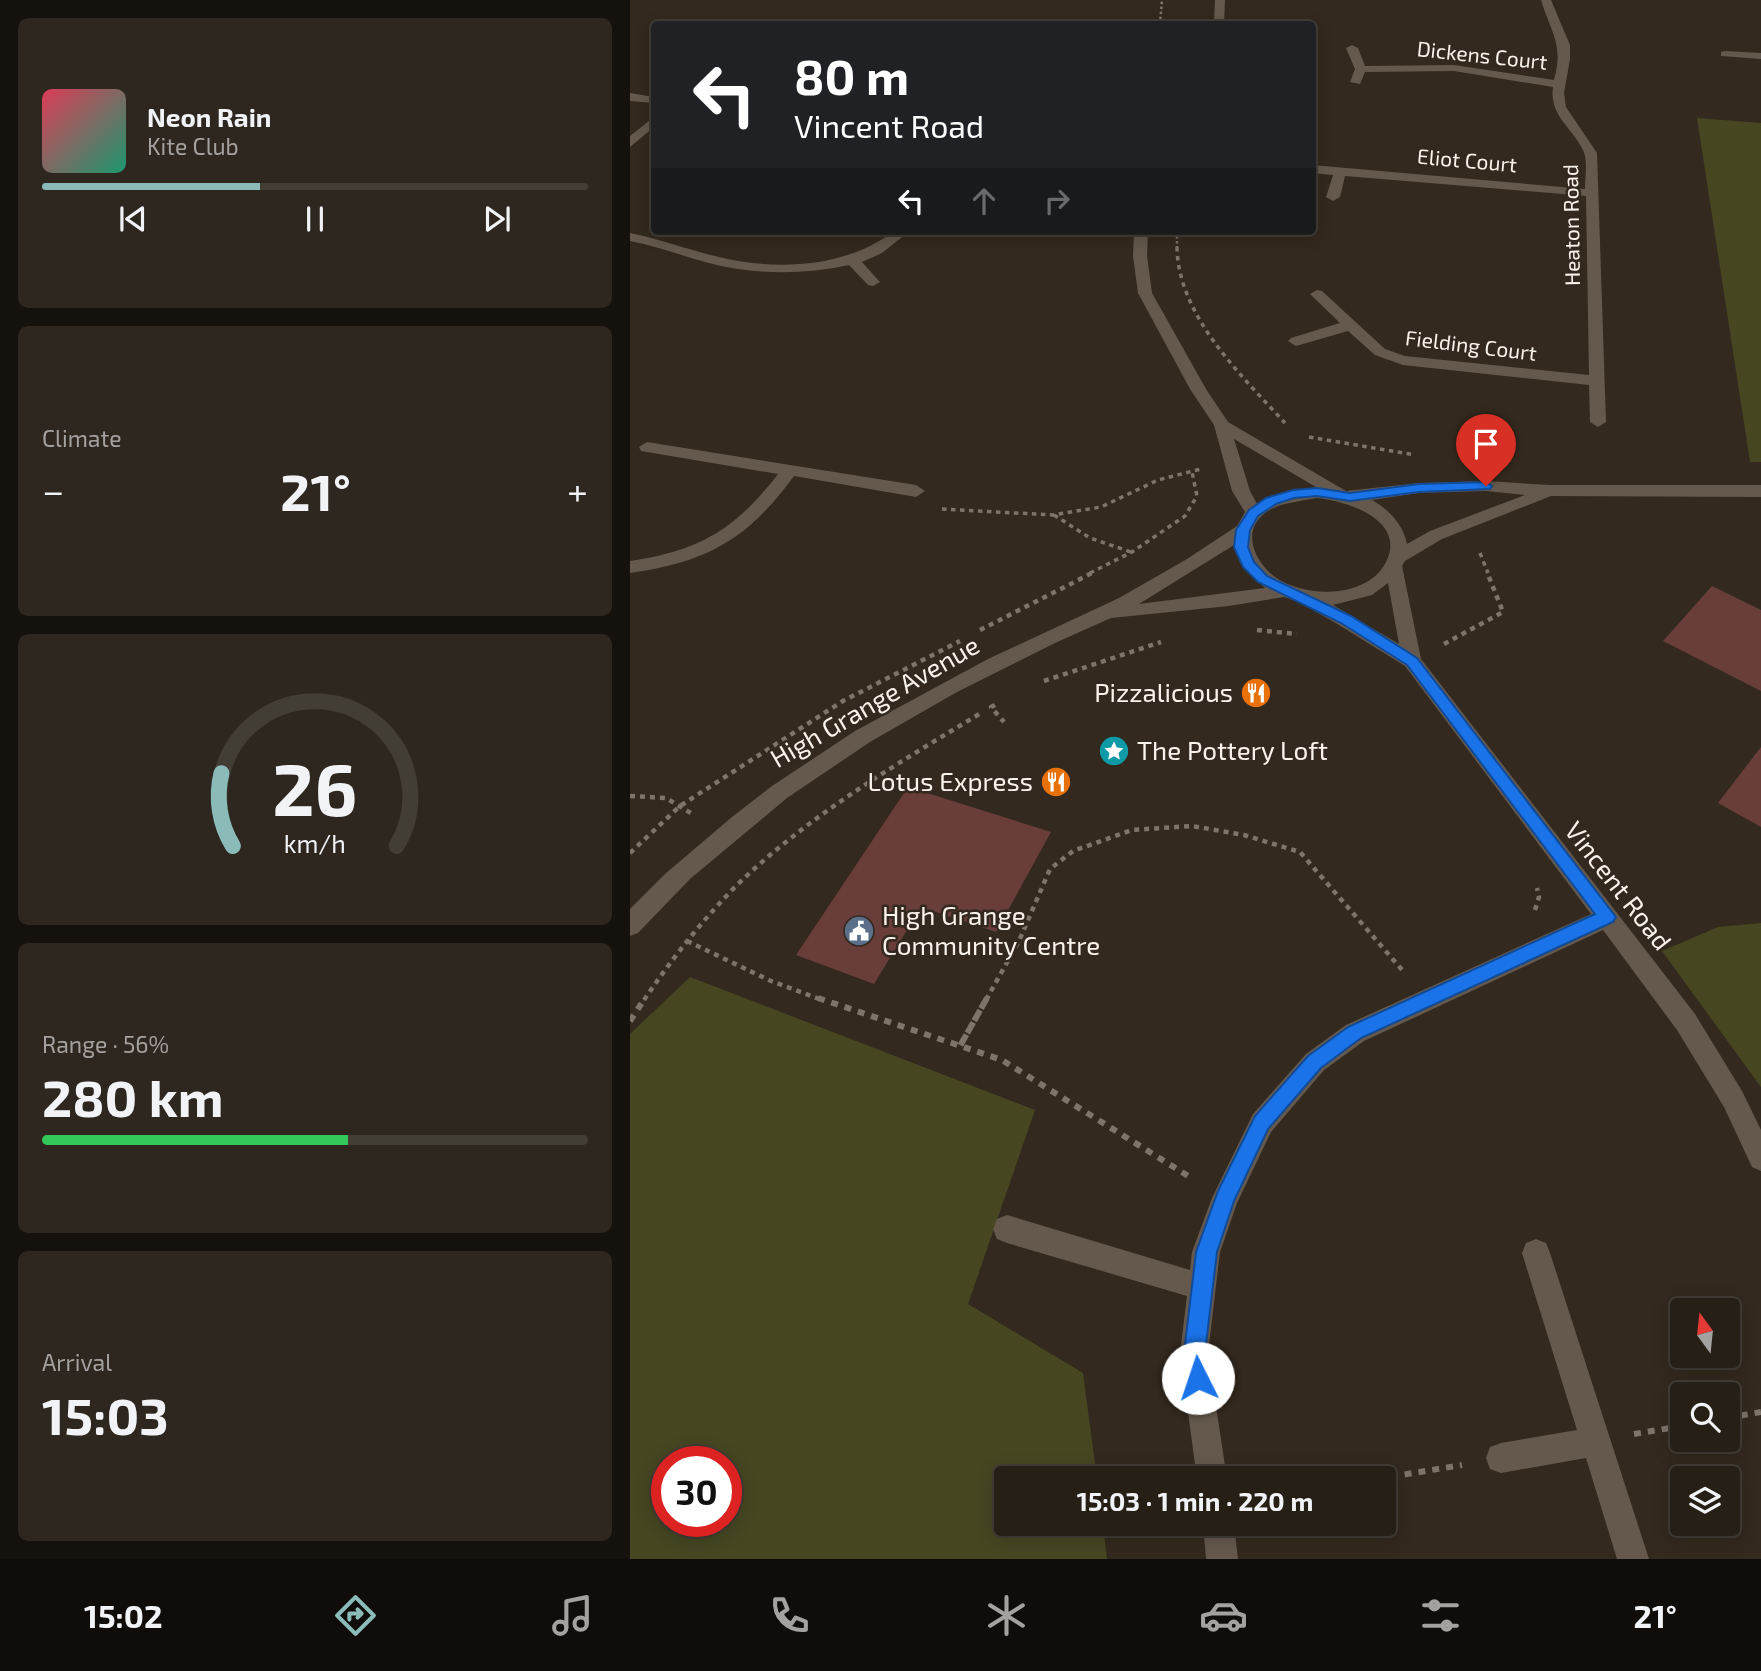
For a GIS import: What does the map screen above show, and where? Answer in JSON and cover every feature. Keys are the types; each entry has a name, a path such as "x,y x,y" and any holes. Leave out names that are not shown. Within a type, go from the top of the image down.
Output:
{"street":[{"path":"1219,21 1220,0"},
{"name":"Heaton Road","path":"1546,0 1563,41 1565,54 1557,95 1566,119 1585,139 1591,153 1598,422"},
{"path":"1352,48 1361,69 1356,82"},
{"path":"1725,54 1761,57"},
{"name":"Dickens Court","path":"1361,69 1454,68 1558,84"},
{"path":"630,97 651,100"},
{"path":"630,143 651,124"},
{"name":"Eliot Court","path":"1316,169 1591,193"},
{"path":"1334,197 1340,172"},
{"path":"630,237 740,265 796,267 852,260 882,247 898,235"},
{"path":"1141,235 1140,256 1146,293 1192,378 1222,425 1241,491 1254,513"},
{"path":"852,260 873,282"},
{"name":"Fielding Court","path":"1317,294 1380,352 1403,360 1598,381"},
{"path":"1296,341 1351,325"},
{"name":"High Grange Avenue","path":"1222,425 1346,496 1372,507 1389,521 1398,538 1396,562"},
{"path":"647,447 916,491"},
{"path":"630,567 683,557 716,544 747,524 789,471"},
{"name":"High Grange Avenue","path":"630,926 684,871 779,790 859,738 1042,640 1106,614 1207,556 1243,530 1254,513 1271,501 1293,494 1317,492 1346,496 1419,488 1486,486 1550,491 1761,491"},
{"name":"High Grange Avenue","path":"1106,614 1292,593 1329,598 1357,593 1379,583 1396,562 1436,535 1550,491"},
{"path":"1243,530 1241,547 1248,564 1262,579 1292,593"},
{"name":"Vincent Road","path":"1396,562 1412,662"},
{"name":"Vincent Road","path":"1292,593 1346,620 1412,662 1686,1022 1732,1098 1761,1158"},
{"path":"1210,1466 1194,1353 1206,1252 1225,1198 1262,1123 1315,1062 1355,1032 1607,917"},
{"path":"1007,1229 1202,1287"},
{"path":"1536,1253 1633,1559"},
{"path":"1501,1458 1597,1441"},
{"path":"1219,1536 1222,1559"}],"path":[{"path":"1160,21 1162,0"},
{"path":"1177,235 1180,278 1200,316 1256,391 1296,434"},
{"path":"1262,447 1296,434 1438,459 1453,487"},
{"path":"916,491 936,509 1053,514 1101,507 1158,480 1232,458"},
{"path":"1412,662 1503,612 1468,523"},
{"path":"1248,631 1275,630 1304,636"},
{"path":"1034,686 1097,662 1172,640"},
{"path":"630,1021 687,941 723,900 790,841 850,794 1002,701"},
{"path":"991,707 1004,722"},
{"path":"630,796 666,798 726,833"},
{"path":"960,1046 1019,941 1050,869 1073,850 1132,830 1192,826 1244,835 1300,852 1408,976"},
{"path":"1536,883 1539,897"},
{"path":"687,941 771,981 863,1015 1002,1060 1225,1198"},
{"path":"960,1046 991,992"},
{"path":"1740,1416 1761,1412"},
{"path":"1597,1441 1670,1428"},
{"path":"1396,1476 1501,1458"}],"shaded area":[{"path":"1697,118 1761,123 1761,462 1750,462"},
{"path":"1761,923 1761,1087 1662,951 1718,927"},
{"path":"690,977 1035,1110 968,1304 1083,1373 1095,1466 994,1466 994,1536 1104,1536 1107,1559 630,1559 630,1034"}],"building":[{"path":"1712,586 1761,610 1761,691 1663,641"},
{"path":"1761,747 1761,827 1718,803"},
{"path":"908,787 1051,832 996,932 921,907 874,984 796,955"}],"place":[{"name":"Pizzalicious","path":"1256,693"},
{"name":"The Pottery Loft","path":"1114,751"},
{"name":"Lotus Express","path":"1056,782"},
{"name":"High Grange Community Centre","path":"859,931"}],"route":[{"path":"1198,1378 1194,1353 1206,1252 1225,1198 1262,1123 1315,1062 1355,1032 1607,917 1412,662 1301,595 1284,591 1262,579 1248,564 1241,547 1243,530 1254,513 1271,501 1293,494 1317,492 1350,497 1419,488 1486,486"}]}
